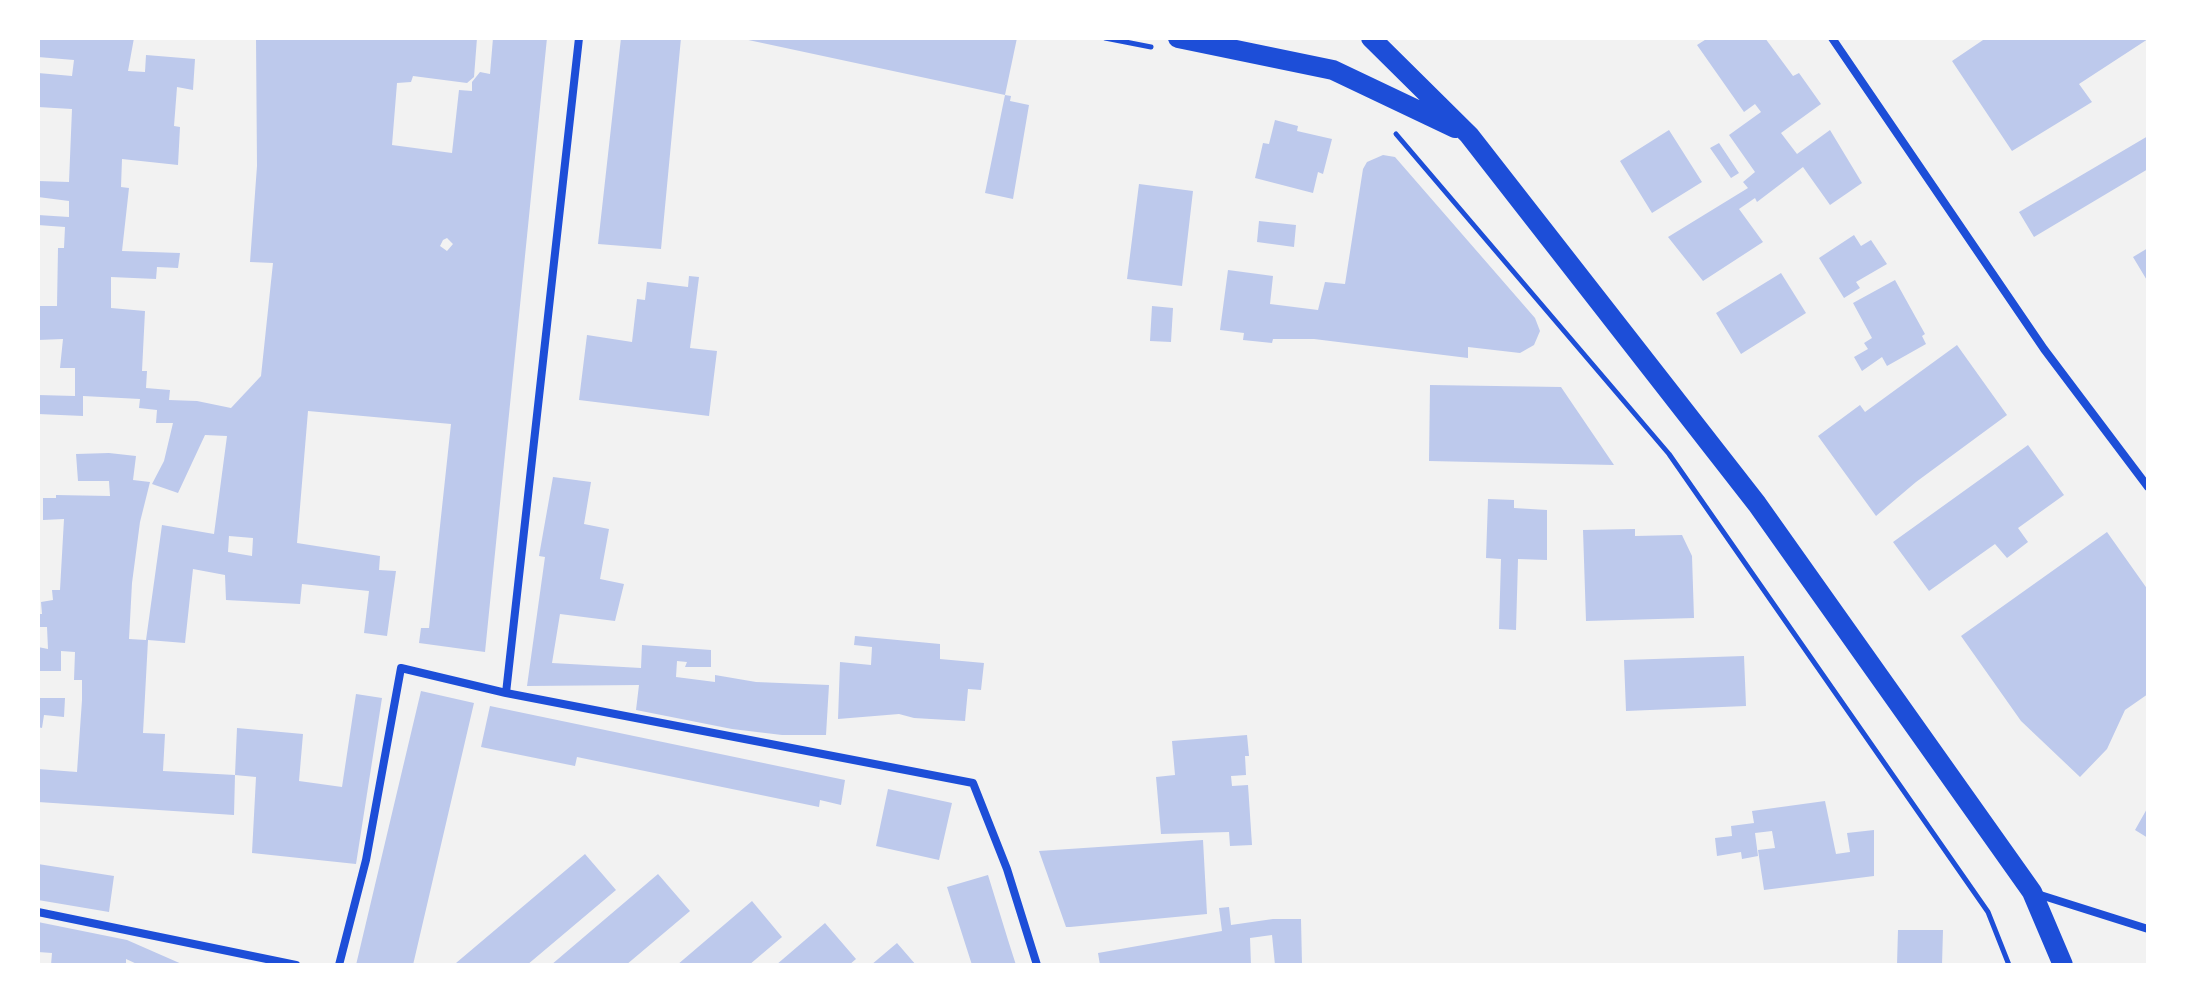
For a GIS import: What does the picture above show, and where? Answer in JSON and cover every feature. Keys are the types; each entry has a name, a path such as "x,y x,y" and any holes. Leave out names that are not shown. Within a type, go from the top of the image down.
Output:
{"main road":[{"path":"1371,38 1469,135 1757,504 2032,892 2063,965"},
{"path":"1189,39 1333,70 1469,135"}],"street":[{"path":"506,693 579,38"},
{"path":"1832,38 2044,349 2148,487"},
{"path":"339,965 366,860 401,668 506,693 973,783 1007,869 1037,965"},
{"path":"2032,892 2148,929"},
{"path":"38,912 296,965"}],"path":[{"path":"1105,38 1158,49"},
{"path":"1393,130 1669,454 1988,912 2009,965"}],"building":[{"path":"38,38 134,38 128,71 145,72 146,55 195,59 193,90 177,87 174,126 180,127 178,165 122,159 121,187 129,188 122,251 180,253 178,268 157,267 156,279 111,277 111,308 145,311 142,371 147,371 146,388 170,390 169,400 197,401 231,408 261,376 273,263 250,262 257,166 256,38 477,38 474,77 467,83 413,76 411,82 397,83 392,145 452,153 459,90 472,91 472,82 480,72 490,74 493,38 547,38 485,652 419,643 421,628 429,628 451,424 308,411 297,543 380,556 379,570 396,571 387,636 364,633 369,591 302,584 300,604 226,600 225,575 193,569 185,643 148,640 143,733 165,734 163,771 235,775 234,815 38,802 38,769 77,772 82,700 82,680 74,680 75,652 61,651 61,671 38,671 38,647 48,649 47,627 38,627 38,614 42,614 41,602 53,600 52,590 60,590 64,519 43,520 43,498 56,498 56,495 110,496 109,481 78,481 76,454 136,456 133,480 150,482 140,522 129,639 146,640 162,525 214,534 227,436 205,435 178,493 152,484 164,461 173,423 156,423 157,410 139,408 140,399 83,396 83,416 38,414 38,395 75,396 75,368 60,368 63,339 38,340 38,306 57,306 58,248 64,248 65,227 38,225 38,215 69,217 69,201 38,197 38,181 69,182 72,109 38,107 38,73 72,76 74,60 38,57","holes":["447,238 453,244 447,251 440,246","229,536 253,538 252,556 228,552"]},
{"path":"621,38 681,38 661,249 598,244"},
{"path":"739,38 1017,38 1005,95"},
{"path":"1708,38 1765,38 1793,76 1799,73 1821,104 1781,133 1797,154 1830,130 1862,183 1830,205 1803,167 1757,202 1755,198 1739,209 1763,242 1703,281 1668,237 1748,188 1743,182 1755,172 1729,135 1761,112 1755,104 1744,112 1697,45"},
{"path":"1986,38 2148,39 2079,84 2092,102 2012,151 1952,61"},
{"path":"1005,95 1011,96 1010,101 1029,105 1013,199 985,193"},
{"path":"1275,120 1298,126 1297,131 1332,139 1323,174 1318,172 1313,193 1255,178 1263,143 1269,144"},
{"path":"1669,130 1702,182 1652,213 1620,161"},
{"path":"2148,136 2148,169 2034,237 2019,212"},
{"path":"1719,143 1739,173 1731,178 1710,148"},
{"path":"1383,155 1395,157 1535,318 1540,331 1534,345 1520,353 1468,347 1468,358 1314,339 1273,339 1272,343 1243,340 1244,333 1220,330 1228,270 1273,276 1270,304 1318,310 1325,282 1345,284 1363,169 1367,162"},
{"path":"1139,184 1193,191 1182,286 1127,279"},
{"path":"1259,221 1296,225 1294,247 1257,242"},
{"path":"1854,235 1861,246 1871,240 1887,264 1856,282 1860,288 1844,298 1819,258"},
{"path":"2148,248 2148,282 2133,257"},
{"path":"1781,273 1806,313 1741,354 1716,313"},
{"path":"689,276 699,277 690,348 717,351 709,416 579,400 587,335 632,342 637,299 645,300 647,282 688,287"},
{"path":"1895,280 1925,334 1922,336 1926,344 1887,366 1882,357 1862,371 1854,357 1868,349 1864,343 1872,338 1853,303"},
{"path":"1152,306 1173,308 1171,342 1150,341"},
{"path":"1957,345 2007,415 1916,482 1876,516 1818,436 1860,405 1865,412"},
{"path":"1430,385 1561,387 1614,465 1429,461"},
{"path":"2028,445 2064,495 2018,528 2028,542 2007,558 1995,544 1929,591 1893,542"},
{"path":"553,477 591,482 584,524 609,529 600,579 624,584 615,621 560,614 552,663 641,668 642,645 711,650 711,667 685,667 687,662 677,661 676,677 715,682 715,675 756,682 829,685 826,735 782,735 732,729 636,710 639,685 527,686 545,557 539,556"},
{"path":"1488,499 1514,500 1514,508 1547,510 1547,560 1518,559 1516,630 1499,629 1501,559 1486,558"},
{"path":"1635,529 1635,536 1682,535 1692,556 1694,618 1586,621 1583,530"},
{"path":"2107,532 2148,590 2148,694 2125,710 2107,749 2080,777 2021,721 1961,636"},
{"path":"855,636 940,644 940,659 984,663 981,690 968,689 965,721 899,714 838,719 840,662 871,665 872,647 854,645"},
{"path":"1744,656 1746,706 1626,711 1624,660"},
{"path":"421,691 474,703 413,965 356,965"},
{"path":"356,694 382,698 356,864 252,853 256,777 235,775 237,728 303,734 299,781 342,787"},
{"path":"38,698 65,698 64,717 44,715 42,728 38,727"},
{"path":"490,706 845,780 841,805 820,800 819,807 577,757 575,766 481,747"},
{"path":"1247,735 1249,756 1245,756 1246,775 1231,776 1232,786 1248,785 1252,845 1230,846 1229,832 1161,834 1156,777 1175,775 1172,741"},
{"path":"888,789 952,803 939,860 876,846"},
{"path":"1825,801 1836,854 1850,852 1847,833 1874,830 1874,876 1764,890 1758,850 1775,848 1772,831 1755,833 1758,856 1742,859 1741,852 1717,856 1715,838 1732,836 1731,826 1754,823 1752,811"},
{"path":"2148,807 2148,838 2135,830"},
{"path":"1203,840 1207,914 1070,927 1066,927 1039,851"},
{"path":"585,854 616,890 527,965 457,965 456,963"},
{"path":"38,864 114,876 109,912 38,900"},
{"path":"658,874 690,911 626,965 551,965"},
{"path":"988,875 1016,965 972,965 947,887"},
{"path":"752,901 782,937 749,965 677,965"},
{"path":"1229,907 1231,925 1301,919 1302,965 1275,965 1272,935 1250,938 1251,965 1100,965 1098,953 1222,931 1219,908"},
{"path":"38,922 127,940 184,965 139,965 126,959 126,965 51,965 52,953 38,952"},
{"path":"825,923 856,959 849,965 776,965"},
{"path":"1898,930 1943,930 1942,965 1897,965"},
{"path":"897,943 916,965 871,965"}]}
